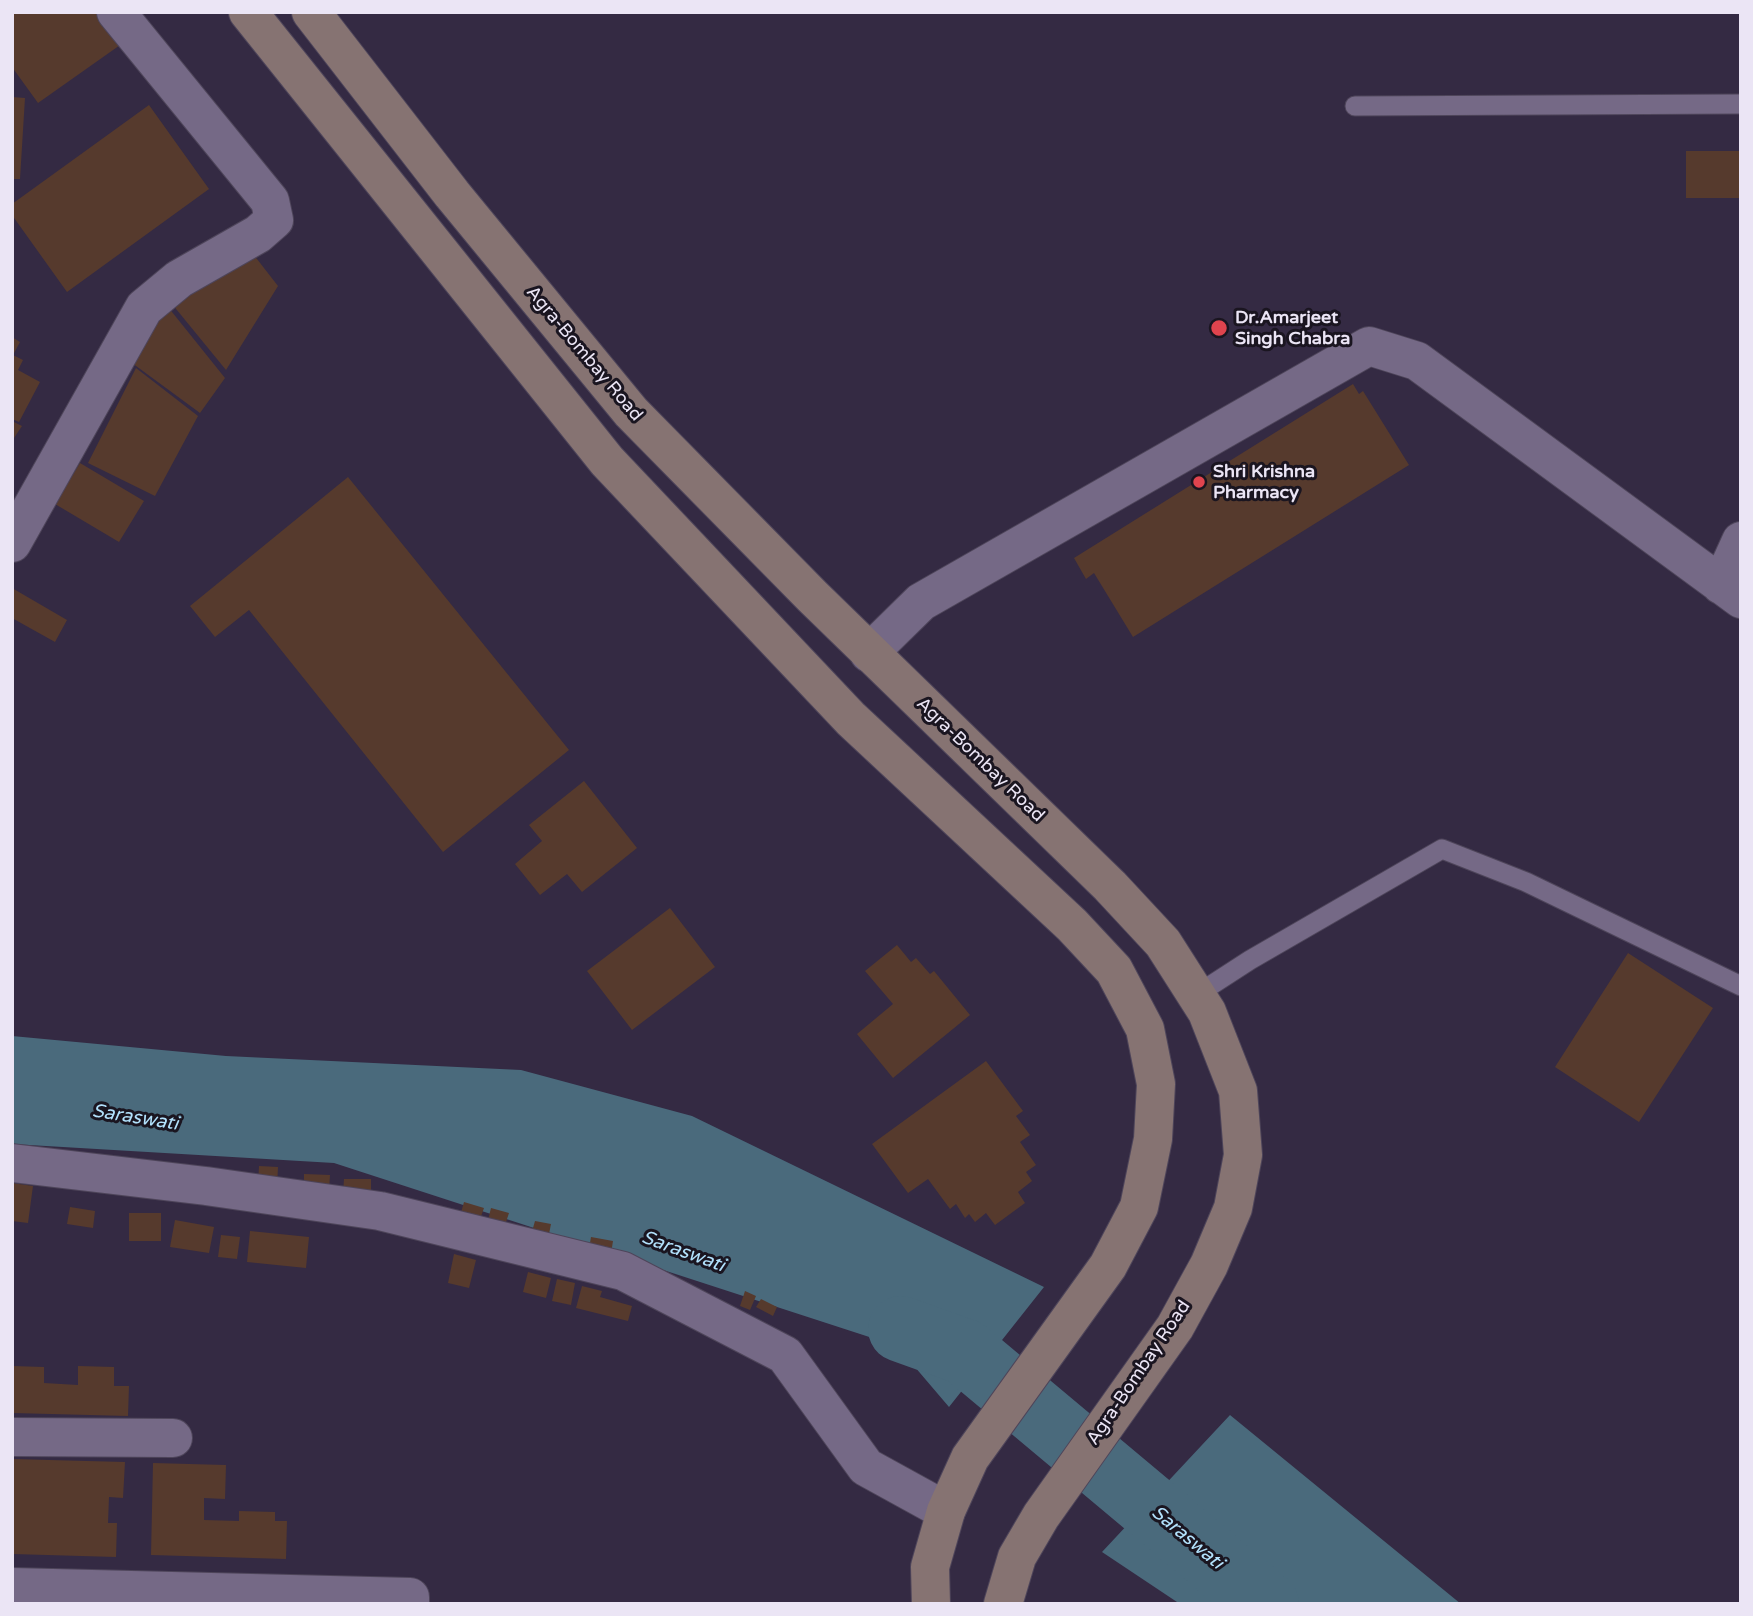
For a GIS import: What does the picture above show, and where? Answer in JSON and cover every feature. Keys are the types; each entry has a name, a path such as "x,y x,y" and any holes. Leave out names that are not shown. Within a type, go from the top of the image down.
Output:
{"main road":[{"path":"248,12 607,461 851,719 1072,925 1114,970 1145,1029 1156,1084 1153,1139 1139,1207 1108,1266 970,1458 946,1511 930,1567 932,1604"},
{"name":"Agra-Bombay Road","path":"311,12 452,194 631,412 811,596 1110,886 1163,943 1207,1012 1238,1091 1243,1155 1233,1208 1209,1265 1175,1327 1041,1516 1017,1557 1003,1604"},
{"path":"770,634 811,596"}],"street":[{"path":"12,543 144,308 180,279 258,233 274,220 270,201 117,12"},
{"path":"869,653 921,602 1369,346 1417,361 1731,592 1741,541"},
{"path":"12,1163 206,1186 380,1211 623,1271 785,1354 866,1467 946,1511"},
{"path":"12,1437 173,1438"},
{"path":"12,1587 257,1598 410,1597 410,1604"}],"lane":[{"path":"1355,106 1741,104"},
{"path":"1196,995 1250,960 1442,849 1526,882 1741,986"}],"water":[{"path":"12,1036 226,1056 521,1070 692,1116 1044,1287 949,1407 897,1346 334,1163 12,1144"},
{"path":"1230,1415 1461,1604 1180,1604 1102,1552"}],"building":[{"path":"12,12 101,12 123,43 38,103 12,67"},
{"path":"12,97 25,98 20,179 12,179"},
{"path":"149,105 209,189 67,292 12,215 12,204"},
{"path":"1686,151 1741,151 1741,198 1686,198"},
{"path":"250,250 278,286 226,370 172,304"},
{"path":"168,307 225,378 200,413 132,363"},
{"path":"12,337 20,342 13,355 23,360 18,370 40,382 19,422 12,419"},
{"path":"136,368 198,416 155,496 88,463"},
{"path":"1353,384 1359,394 1363,391 1409,465 1133,637 1094,573 1086,579 1074,558"},
{"path":"12,421 22,426 12,441"},
{"path":"80,463 144,501 119,542 55,504"},
{"path":"348,477 569,750 443,852 249,610 215,637 190,606"},
{"path":"12,588 67,620 55,642 12,618"},
{"path":"584,781 637,848 582,892 567,874 540,895 515,864 542,841 529,825"},
{"path":"670,908 715,967 632,1030 587,971"},
{"path":"897,945 911,962 916,958 930,974 934,971 970,1015 893,1078 857,1034 893,1004 865,971"},
{"path":"1628,953 1713,1008 1639,1122 1555,1067"},
{"path":"986,1061 1023,1111 1016,1116 1030,1135 1020,1142 1036,1165 1026,1172 1032,1181 1018,1192 1025,1203 995,1225 986,1213 975,1222 969,1214 965,1218 956,1204 950,1209 928,1179 908,1193 872,1144"},
{"path":"259,1166 278,1167 277,1187 258,1186"},
{"path":"304,1174 330,1175 329,1191 304,1189"},
{"path":"344,1179 371,1179 371,1195 343,1193"},
{"path":"12,1183 33,1186 28,1223 12,1221"},
{"path":"464,1202 484,1208 479,1222 460,1216"},
{"path":"70,1207 95,1211 93,1228 67,1224"},
{"path":"491,1208 509,1213 504,1228 487,1224"},
{"path":"129,1213 161,1213 161,1241 129,1241"},
{"path":"175,1220 214,1227 209,1253 170,1247"},
{"path":"535,1221 551,1224 548,1239 531,1235"},
{"path":"250,1231 309,1237 306,1268 247,1262"},
{"path":"221,1235 240,1237 237,1259 218,1257"},
{"path":"591,1237 613,1241 610,1260 588,1255"},
{"path":"454,1254 476,1260 469,1288 448,1283"},
{"path":"528,1272 551,1278 546,1298 523,1292"},
{"path":"557,1279 575,1283 571,1305 552,1301"},
{"path":"582,1286 602,1291 600,1297 632,1306 628,1321 576,1308"},
{"path":"745,1291 756,1296 750,1310 740,1306"},
{"path":"761,1299 777,1307 773,1316 756,1307"},
{"path":"12,1366 44,1367 44,1383 78,1385 78,1366 114,1367 114,1386 129,1386 128,1416 12,1413"},
{"path":"12,1459 125,1462 123,1498 109,1497 108,1523 117,1523 116,1557 12,1554"},
{"path":"153,1463 226,1465 225,1499 204,1498 204,1520 239,1521 239,1511 275,1512 275,1521 287,1521 286,1559 151,1555"}],"waterway":[{"name":"Saraswati","path":"901,1329 965,1352 1266,1604"}],"place":[{"name":"Dr.Amarjeet Singh Chabra","path":"1219,328"},
{"name":"Shri Krishna Pharmacy","path":"1199,482"}]}
